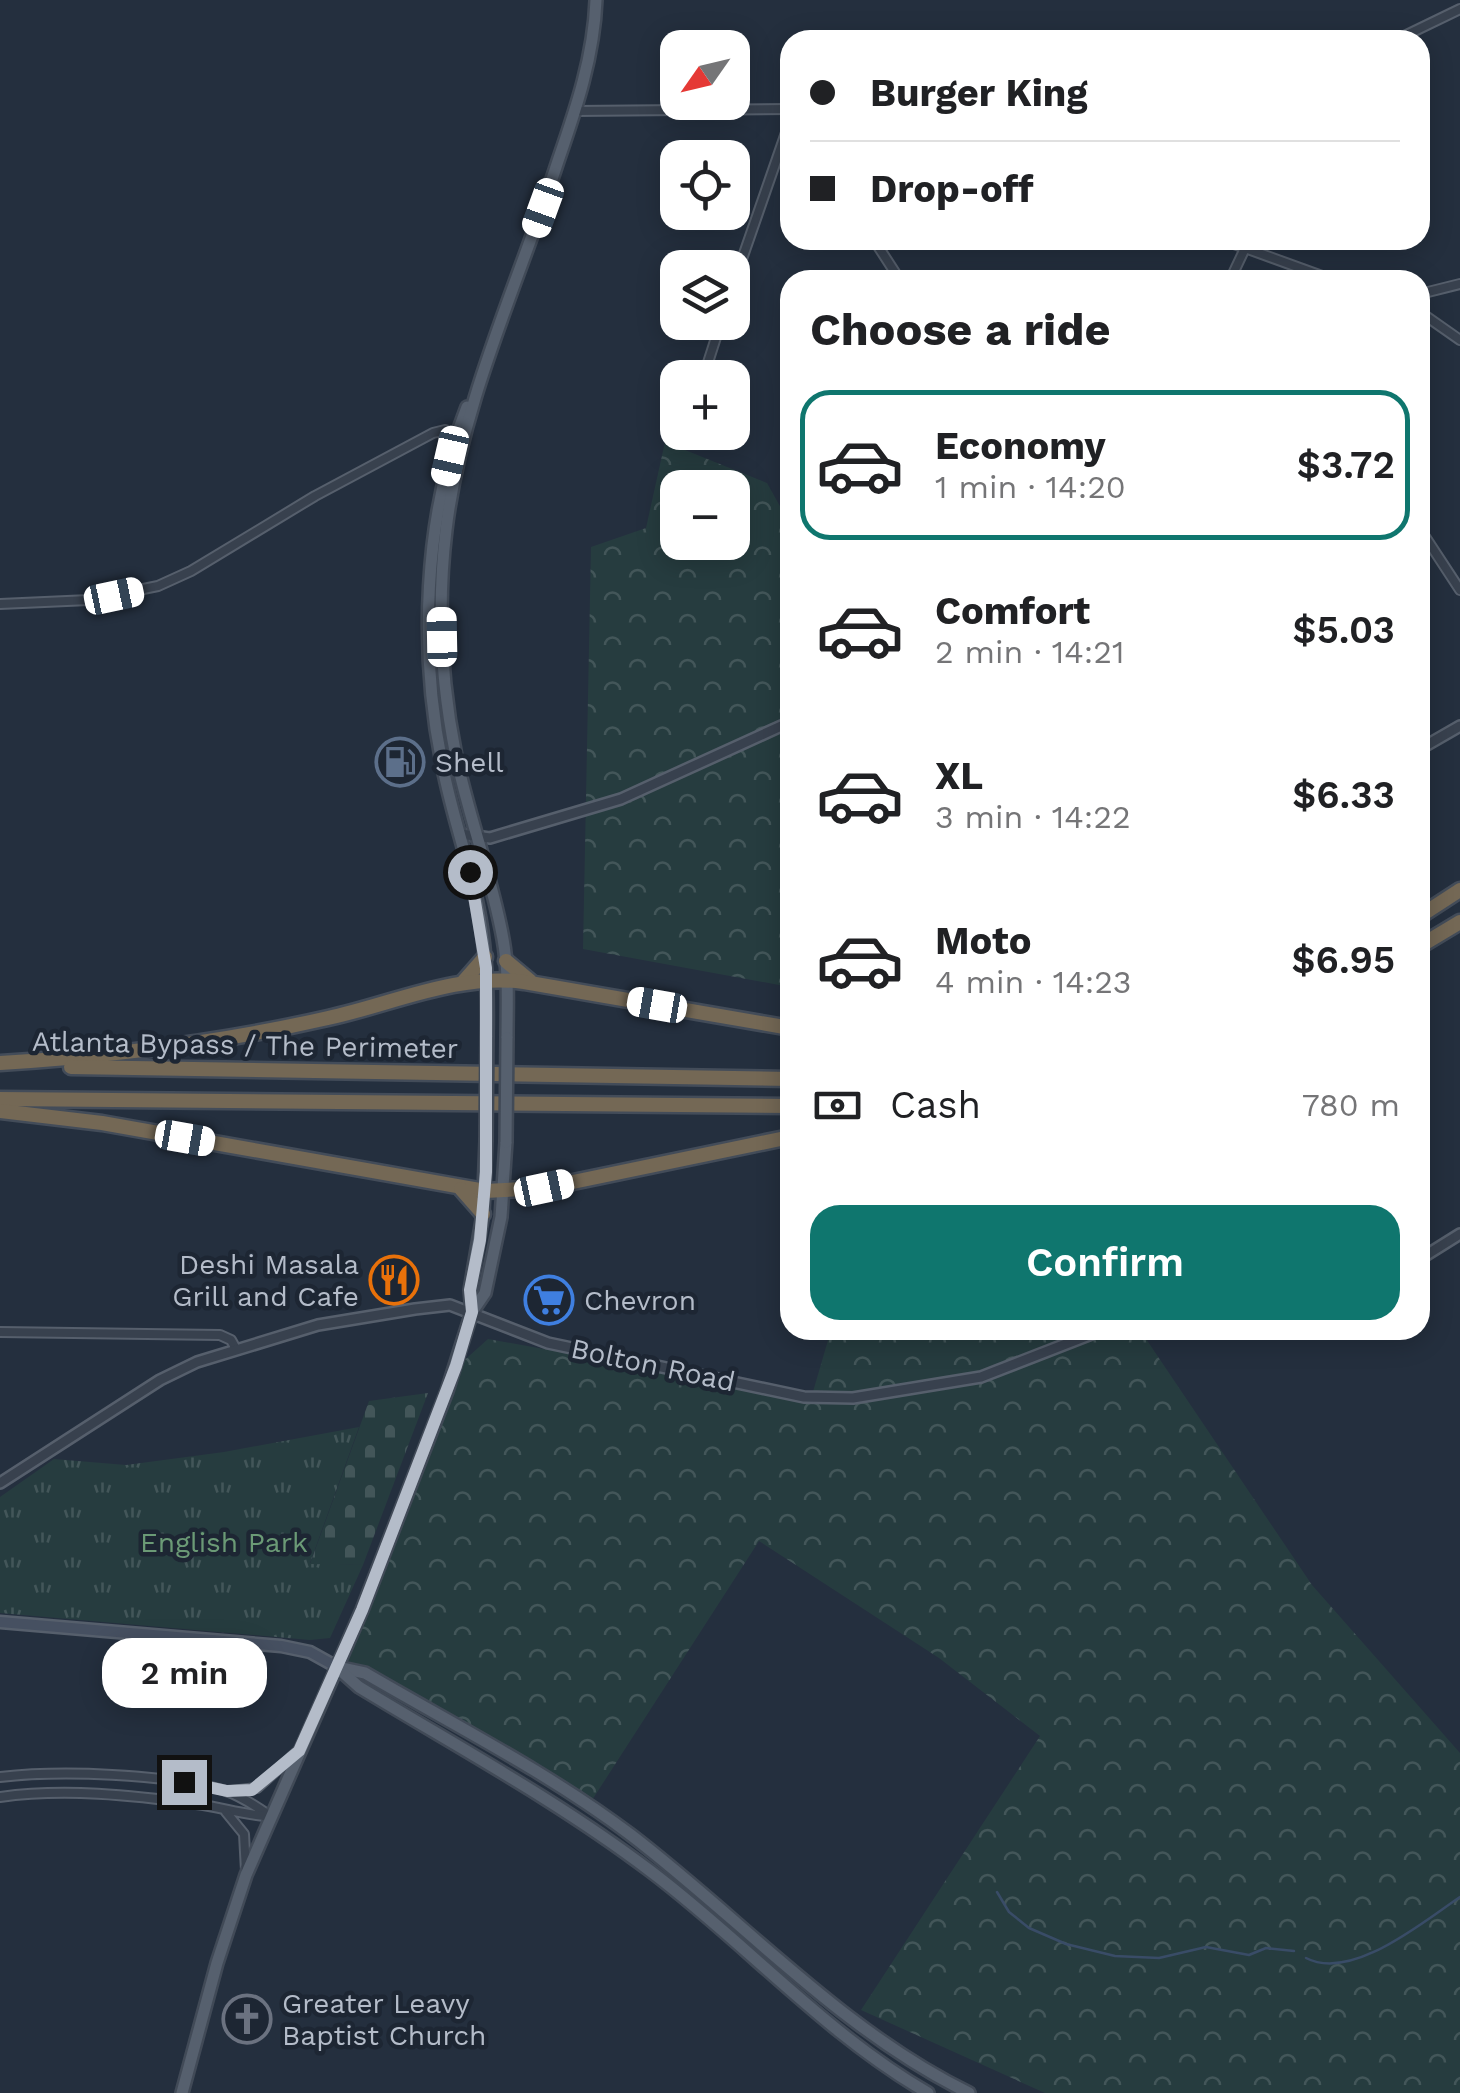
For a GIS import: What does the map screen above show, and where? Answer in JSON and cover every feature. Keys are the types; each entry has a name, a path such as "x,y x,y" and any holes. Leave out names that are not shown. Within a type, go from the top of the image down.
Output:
{"highway":[{"path":"1430,910 1460,890"},
{"path":"1430,940 1460,922"},
{"path":"462,982 486,957"},
{"path":"506,961 535,984"},
{"path":"0,1064 189,1046 330,1018 462,982 487,980 535,984 780,1026"},
{"name":"Atlanta Bypass / The Perimeter","path":"0,1064 780,1079"},
{"name":"Atlanta Bypass / The Perimeter","path":"0,1099 780,1106"},
{"path":"0,1112 102,1123 485,1192 544,1188 780,1140"},
{"path":"460,1188 483,1214"}],"main road":[{"path":"472,1312 470,1290 485,1192 486,957 438,739 430,655 437,528 462,435 575,111 590,55 596,0"},
{"path":"182,2093 217,1963 246,1876 337,1667 447,1391 472,1312 484,1294 504,1192 506,961 496,902 453,741 442,637 446,532 462,435"},
{"path":"0,1622 281,1646 310,1652 337,1667 359,1687 566,1812 636,1860 859,2047 928,2093"},
{"path":"337,1667 365,1673 583,1802 679,1874 867,2031 969,2093"}],"street":[{"path":"1417,30 1460,9"},
{"path":"575,111 780,108"},
{"path":"745,250 780,150"},
{"path":"1264,250 1310,270"},
{"path":"1430,292 1460,284"},
{"path":"1430,319 1460,340"},
{"path":"0,604 114,596 158,586 433,433 445,430 462,435"},
{"path":"1430,544 1460,590"},
{"path":"1430,743 1460,726"},
{"path":"460,834 477,838 502,835 621,799 780,727"},
{"path":"1430,1253 1460,1234"},
{"name":"Bolton Road","path":"0,1483 160,1380 236,1349 352,1317 450,1306 548,1343 804,1397 830,1399 981,1377 1076,1340"},
{"path":"0,1332 220,1336 231,1340 236,1349"},
{"path":"0,1777 49,1773 184,1782 246,1792 258,1788 299,1751"},
{"path":"227,1791 270,1816"},
{"path":"0,1797 73,1793 270,1816"},
{"path":"218,1808 234,1819 244,1834 246,1876"}],"green space":[{"path":"663,450 685,450 735,470 660,470 660,560 750,560 750,476 767,483 780,506 780,985 583,949 591,547 646,528"},
{"path":"488,1339 810,1402 828,1340 1147,1340 1312,1585 1460,1753 1460,2093 1045,2093 861,2010 1040,1736 939,1658 759,1541 585,1811 341,1656 449,1374"},
{"path":"428,1393 363,1565 310,1564 369,1401"},
{"name":"English Park","path":"359,1427 310,1563 363,1565 330,1638 310,1640 0,1613 0,1497 54,1459 126,1465"}],"waterway":[{"path":"997,1892 1009,1912 1029,1928 1066,1944 1115,1956 1159,1958 1206,1947 1249,1955 1266,1948 1294,1951"},
{"path":"1306,1958 1324,1963 1365,1956 1408,1933 1460,1897"}],"place":[{"name":"Shell","path":"400,762"},
{"name":"Deshi Masala Grill and Cafe","path":"394,1280"},
{"name":"Chevron","path":"549,1300"},
{"name":"Greater Leavy Baptist Church","path":"247,2019"}],"route":[{"path":"184,1782 227,1791 252,1790 299,1751 362,1610 456,1366 472,1312 470,1290 480,1240 486,1172 488,996 482,931 470,872"}]}
